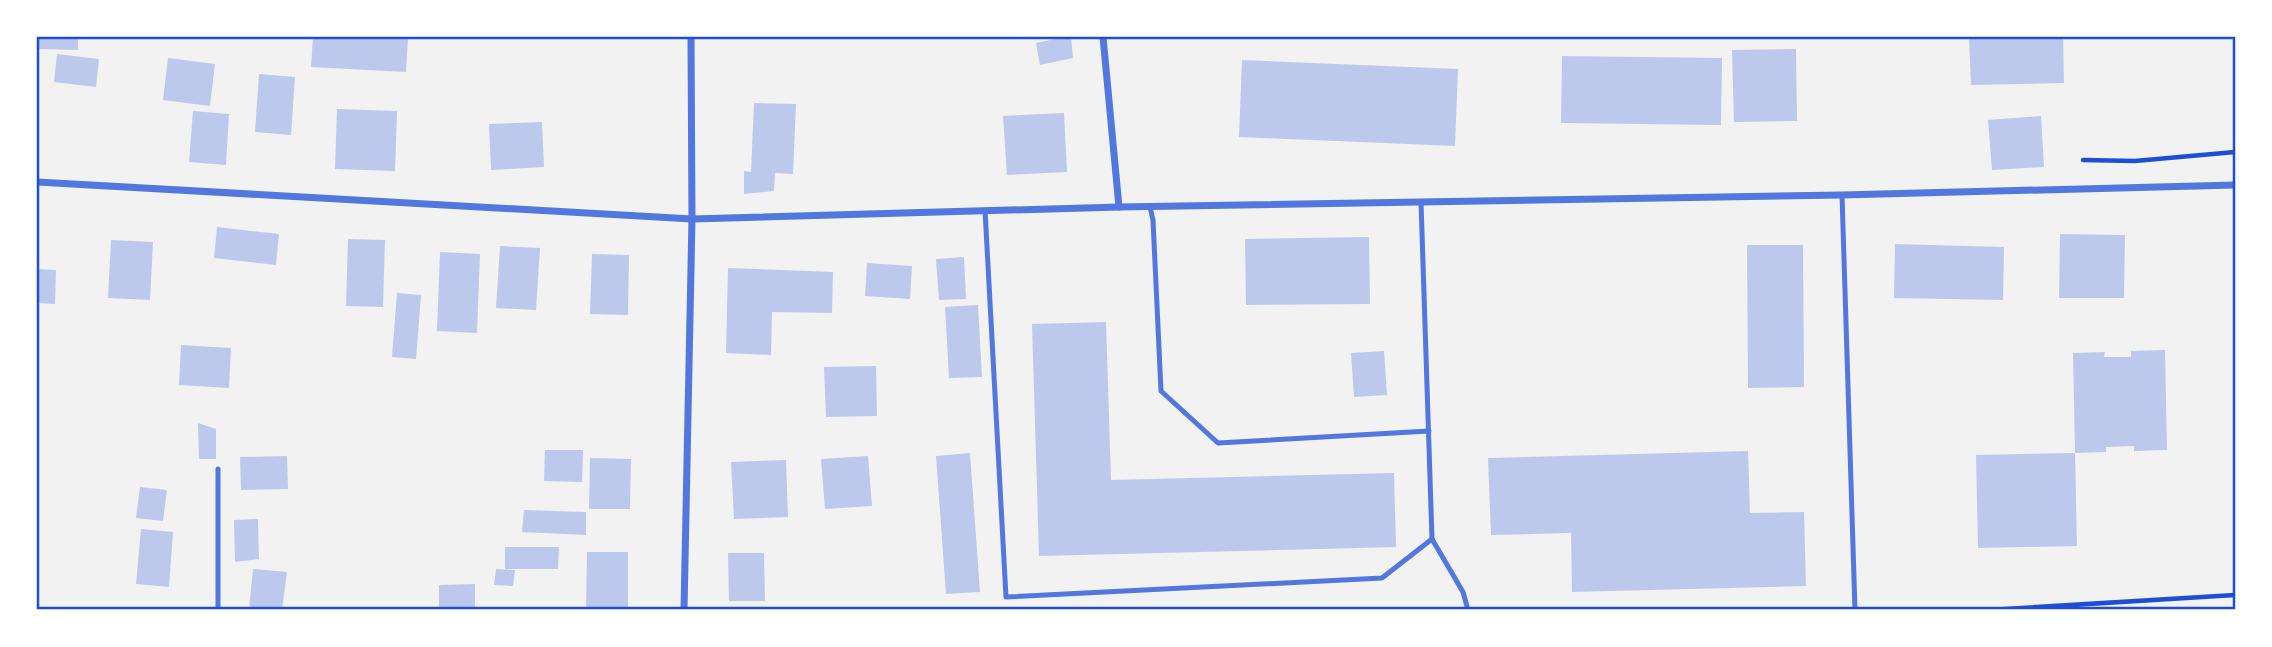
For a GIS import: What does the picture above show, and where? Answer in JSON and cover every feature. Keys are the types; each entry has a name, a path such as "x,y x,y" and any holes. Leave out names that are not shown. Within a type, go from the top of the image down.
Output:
{"street":[{"path":"684,610 692,219 691,37"},
{"path":"1103,37 1119,207"},
{"path":"37,182 692,219 1119,207 1842,195 2235,185"}],"lane":[{"path":"1842,195 1856,610"},
{"path":"1421,202 1432,540 1463,592 1468,610"},
{"path":"1150,207 1153,220 1161,391 1218,443 1429,431"},
{"path":"985,210 1006,597 1381,578 1432,540"},
{"path":"218,469 218,610"}],"path":[{"path":"2083,160 2135,161 2235,152"},
{"path":"1989,610 2235,594"}],"building":[{"path":"37,37 78,37 78,50 37,49"},
{"path":"313,37 408,37 406,72 311,67"},
{"path":"1071,37 1073,58 1040,65 1036,43"},
{"path":"1969,37 2063,37 2064,83 1971,85"},
{"path":"1796,49 1797,121 1734,122 1732,50"},
{"path":"57,54 99,59 96,87 54,82"},
{"path":"1562,56 1722,58 1721,125 1561,123"},
{"path":"168,58 215,64 210,106 163,100"},
{"path":"1242,60 1458,69 1455,146 1239,137"},
{"path":"259,74 295,77 291,135 255,132"},
{"path":"754,103 796,104 793,174 775,173 774,191 744,194 744,171 751,172"},
{"path":"337,109 397,111 395,171 335,169"},
{"path":"193,111 229,114 226,165 189,162"},
{"path":"1064,113 1067,172 1007,175 1003,116"},
{"path":"2041,116 2044,167 1992,170 1988,120"},
{"path":"542,122 544,167 491,170 489,124"},
{"path":"217,227 279,234 276,265 214,258"},
{"path":"2060,234 2125,235 2124,298 2059,298"},
{"path":"1369,237 1370,304 1246,305 1245,239"},
{"path":"348,239 385,240 383,307 346,306"},
{"path":"111,240 153,242 150,300 108,298"},
{"path":"1895,244 2004,247 2003,300 1894,298"},
{"path":"1747,245 1803,245 1804,387 1748,388"},
{"path":"500,246 540,248 536,310 496,308"},
{"path":"440,252 480,254 477,333 437,331"},
{"path":"592,254 629,255 628,315 590,314"},
{"path":"964,257 966,299 939,300 936,259"},
{"path":"867,263 912,266 910,299 865,296"},
{"path":"728,268 833,272 832,313 772,312 771,355 726,353"},
{"path":"37,269 56,270 55,304 37,303"},
{"path":"397,293 421,295 416,359 392,357"},
{"path":"978,305 982,377 949,378 945,307"},
{"path":"1106,322 1111,480 1394,473 1396,547 1039,556 1032,324"},
{"path":"181,345 231,348 229,388 179,385"},
{"path":"2165,350 2167,450 2134,451 2134,446 2106,447 2106,452 2075,453 2073,353 2105,352 2104,357 2131,357 2131,351"},
{"path":"1384,351 1387,395 1354,397 1351,353"},
{"path":"876,366 877,416 826,417 824,367"},
{"path":"198,423 216,429 216,459 199,459"},
{"path":"545,450 583,450 582,482 544,481"},
{"path":"1748,451 1750,513 1804,512 1806,586 1572,592 1571,533 1491,535 1488,458"},
{"path":"970,453 980,592 946,594 936,456"},
{"path":"2075,453 2077,546 1978,548 1976,455"},
{"path":"287,456 288,489 241,490 240,457"},
{"path":"868,456 872,506 825,509 821,459"},
{"path":"590,458 631,459 630,509 589,509"},
{"path":"786,460 788,517 734,519 731,462"},
{"path":"140,487 167,490 163,521 136,518"},
{"path":"524,510 586,512 586,535 522,532"},
{"path":"258,519 259,559 235,562 234,520"},
{"path":"141,529 173,532 169,587 136,584"},
{"path":"505,547 559,547 558,569 505,569"},
{"path":"587,552 628,552 628,610 586,610"},
{"path":"728,553 764,553 765,601 729,601"},
{"path":"253,569 287,572 282,610 249,609"},
{"path":"496,569 515,570 513,586 494,585"},
{"path":"475,584 475,610 439,610 439,585"}]}
